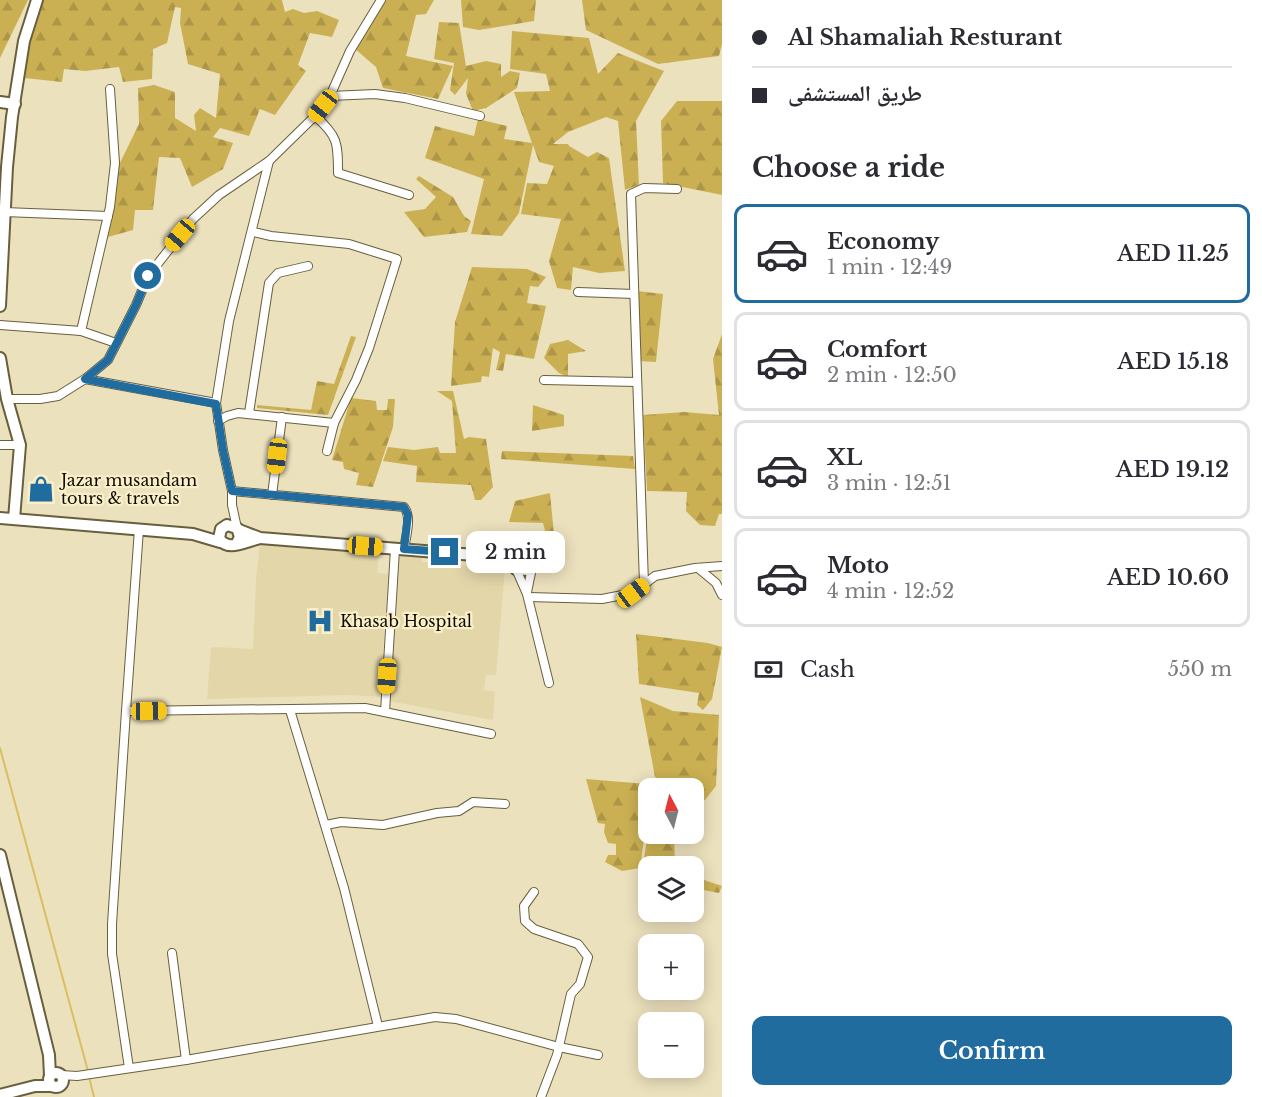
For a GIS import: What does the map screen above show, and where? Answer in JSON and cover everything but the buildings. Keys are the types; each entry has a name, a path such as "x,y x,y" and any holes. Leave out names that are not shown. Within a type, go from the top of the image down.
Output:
{"street":[{"path":"0,306 4,212 15,105 24,41 37,0"},
{"path":"7,399 40,399 58,396 85,379 108,360 148,276 193,219 219,195 269,161 315,116 330,96 350,51 381,0"},
{"path":"81,331 108,216 115,163 110,89"},
{"path":"330,96 375,94 405,98 480,116"},
{"path":"0,102 15,105"},
{"path":"315,116 332,131 338,152 338,173 409,195"},
{"path":"237,543 240,537 232,505 232,491 216,404 229,321 269,161"},
{"path":"644,584 631,194 644,188 677,189"},
{"path":"4,212 108,216"},
{"path":"253,232 349,244 396,259 369,348 334,423 327,451"},
{"path":"249,413 269,283 278,273 308,266"},
{"path":"578,292 634,294"},
{"path":"0,325 81,331 116,343"},
{"path":"0,358 7,399 20,445 14,519"},
{"path":"85,379 216,404"},
{"path":"544,380 637,382"},
{"path":"218,421 238,413 249,413 334,423"},
{"path":"272,495 282,417"},
{"path":"0,445 20,445"},
{"path":"232,491 404,507 408,515 399,549 385,712"},
{"path":"220,542 218,535 232,505"},
{"path":"1,518 193,534 228,546 260,538 487,556 513,552 521,547 530,548 536,560 532,568 528,595"},
{"path":"193,534 230,525 260,538"},
{"path":"129,1068 112,944 140,529"},
{"path":"513,552 511,560 528,595 549,682"},
{"path":"487,556 523,571 532,568"},
{"path":"528,595 602,599 633,593 655,576 722,566"},
{"path":"698,568 716,583 722,594"},
{"path":"126,711 365,708 491,734"},
{"path":"290,710 344,888 378,1026"},
{"path":"326,825 341,822 383,825 437,813 459,811 473,802 505,804"},
{"path":"0,855 57,1084"},
{"path":"534,892 524,906 525,921 534,928 578,944 588,957 580,984 571,994 559,1047 541,1097"},
{"path":"172,953 186,1060"},
{"path":"0,1095 35,1086 57,1084 77,1076 186,1060 422,1018 446,1018 598,1055"}],"shaded area":[{"name":"Khasab Hospital","path":"260,543 379,552 377,573 388,574 380,697 348,695 207,699 211,647 253,649"},
{"path":"399,552 422,554 422,562 505,569 496,675 486,675 484,690 495,692 493,720 388,701"}],"green space":[{"path":"0,0 28,0 0,58"},
{"path":"42,0 282,0 285,12 293,9 304,13 317,11 339,20 332,37 310,33 298,65 306,71 275,115 260,109 249,136 220,128 213,137 233,143 223,169 192,187 180,158 159,157 153,210 135,210 133,230 108,237 114,175 139,124 138,88 154,85 175,92 175,118 196,131 194,115 200,108 216,118 220,74 188,64 180,23 181,8 175,7 167,43 153,49 152,79 123,82 119,67 85,71 64,69 62,82 24,78 30,40"},
{"path":"383,0 434,0 426,14 416,15 406,56 453,66 438,99 383,88 376,67 354,48"},
{"path":"461,0 536,0 534,21 479,30 463,27"},
{"path":"582,0 722,0 722,44 719,56 658,64 586,30"},
{"path":"439,22 459,23 466,66 486,61 501,64 501,77 510,71 520,73 517,88 486,108 473,111 466,94 468,78 455,95 450,90 454,63 434,59"},
{"path":"512,31 589,38 598,74 618,53 664,71 636,121 639,185 625,190 618,121 606,117 568,132 553,144 568,144 588,157 597,152 609,158 625,271 599,273 573,267 571,290 557,288 549,261 561,219 521,214 527,183 547,184 554,166 539,162 533,145 519,213 502,236 471,234 484,179 425,158 435,126 474,136 478,119 507,126 504,139 532,143 514,92 550,91 546,74 510,69"},
{"path":"677,101 722,101 722,195 663,183 661,121"},
{"path":"419,176 453,197 464,216 471,221 467,232 424,237 404,212 425,209 436,197 416,179"},
{"path":"472,267 527,269 546,277 538,287 530,286 527,303 546,306 534,359 506,354 503,371 496,370 500,352 493,348 489,377 482,376 481,382 451,386 455,322"},
{"path":"637,291 663,294 656,362 638,361"},
{"path":"722,334 722,514 719,514 715,526 700,525 686,511 687,492 647,491 643,415 684,412 719,415 713,359"},
{"path":"351,336 356,337 328,415 257,408 257,405 311,410 317,381 334,384"},
{"path":"568,340 586,351 568,354 568,377 559,373 544,358 550,344"},
{"path":"437,391 453,391 464,439 469,437 486,439 493,487 481,500 475,500 471,485 416,482 417,466 383,461 388,447 414,450 438,447 440,453 456,453 452,401"},
{"path":"351,398 376,401 377,410 387,410 388,399 395,399 393,427 373,487 356,485 359,473 344,469 343,462 332,460"},
{"path":"533,405 564,415 564,426 532,431"},
{"path":"502,451 633,456 635,469 501,459"},
{"path":"550,493 555,545 549,545 543,523 509,522 515,501"},
{"path":"636,634 708,643 722,647 712,699 703,710 697,705 699,693 639,684"},
{"path":"640,697 673,711 719,715 716,786 705,800 704,778 655,777"},
{"path":"586,779 638,783 638,844 643,844 642,856 638,856 638,868 622,871 605,862 608,855 616,855 616,844 608,843 604,832 605,824 598,823"},
{"path":"646,844 674,844 675,856 644,856"},
{"path":"704,880 722,886 719,893 704,890"}],"waterway":[{"path":"0,748 88,1071"},
{"path":"89,1077 94,1097"}],"place":[{"name":"Jazar musandam tours & travels","path":"41,489"},
{"name":"Khasab Hospital","path":"320,621"}],"route":[{"path":"148,276 108,360 85,379 216,404 232,491 404,507 408,515 404,549 445,552"}]}
